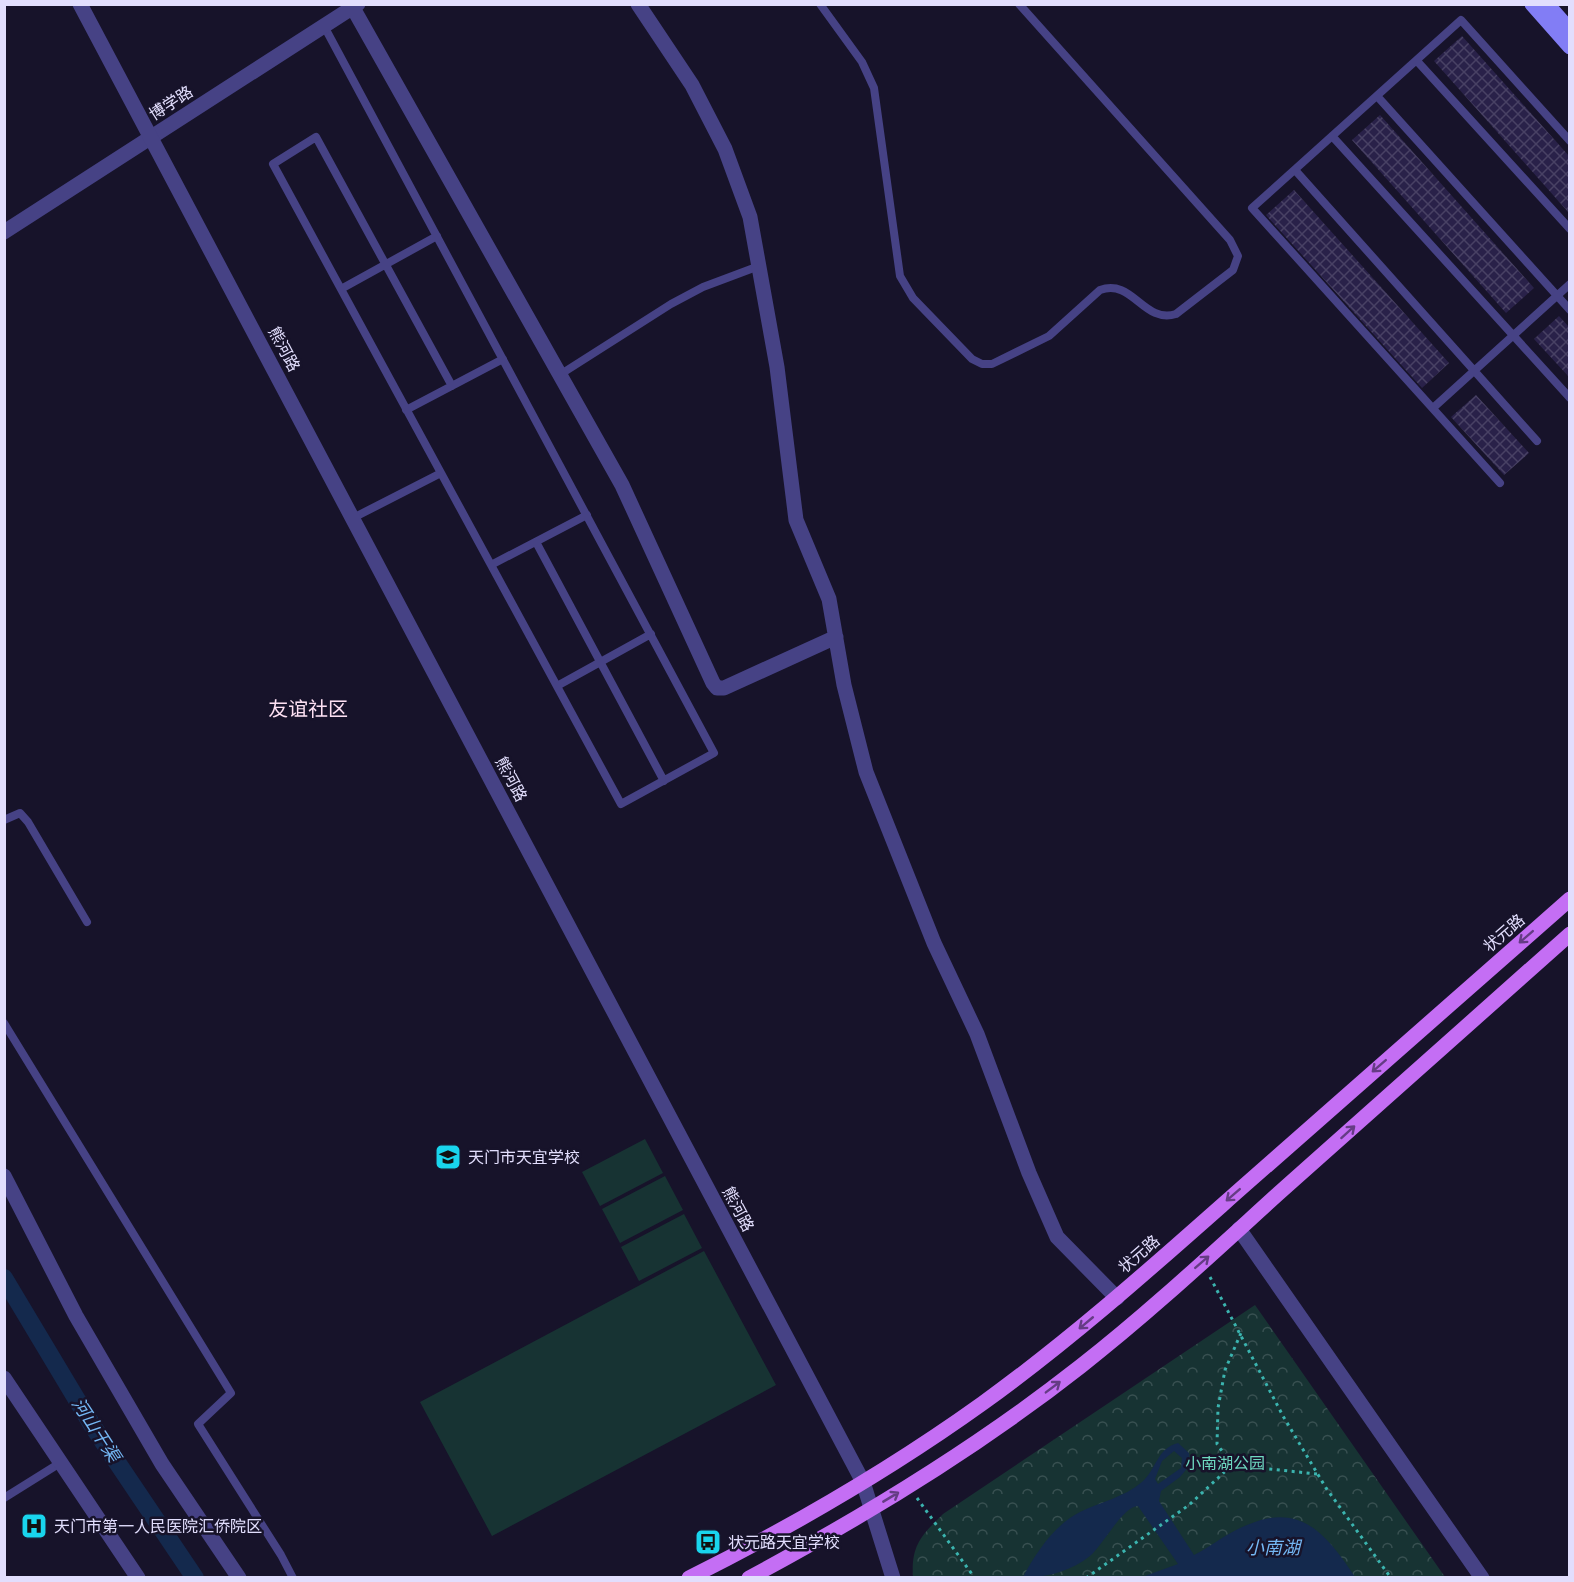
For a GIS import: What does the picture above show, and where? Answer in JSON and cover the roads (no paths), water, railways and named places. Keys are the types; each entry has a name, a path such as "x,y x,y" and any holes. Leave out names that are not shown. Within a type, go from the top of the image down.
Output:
{"main road":[{"path":"1532,4 1569,46"},
{"path":"1547,4 1569,30"},
{"name":"状元路","path":"689,1578 741,1552 863,1482 982,1404 1117,1298 1569,899"},
{"path":"749,1578 909,1487 997,1428 1082,1365 1202,1262 1569,934"}],"street":[{"name":"熊河路","path":"80,4 863,1482 893,1578"},
{"path":"638,4 692,85 725,149 750,217 777,367 796,520 829,599 844,685 866,771 934,942 977,1034 1029,1173 1057,1236 1117,1298"},
{"name":"博学路","path":"4,232 355,6"},
{"path":"355,6 622,485 717,688 724,688 836,637"},
{"path":"4,1176 76,1316 162,1464 239,1578"},
{"path":"1239,1229 1482,1578"},
{"path":"4,1378 138,1578"}],"lane":[{"path":"820,4 866,68 874,88 900,276 904,285 913,298 972,359 992,364 1049,336 1100,290 1110,286 1128,292 1153,313 1168,316 1176,314 1233,270 1238,256 1230,240 1019,4"},
{"path":"1500,483 1252,208 1461,20 1569,141"},
{"path":"324,26 714,753 621,804 273,164 316,137 452,386"},
{"path":"1417,61 1569,229"},
{"path":"1377,96 1569,310"},
{"path":"1332,136 1569,398"},
{"path":"1295,170 1537,441"},
{"path":"341,289 437,236"},
{"path":"561,374 670,304 703,287 759,266"},
{"path":"1432,408 1569,284"},
{"path":"406,410 503,359"},
{"path":"354,518 441,473"},
{"path":"491,565 587,515"},
{"path":"536,542 664,781"},
{"path":"557,686 651,634"},
{"path":"4,820 20,813 28,822 87,922"},
{"path":"4,1023 231,1393 198,1424 281,1554 293,1578"},
{"path":"4,1498 60,1463"}],"water":[{"name":"小南湖","path":"1178,1443 1189,1453 1190,1465 1180,1477 1161,1491 1159,1501 1194,1555 1240,1528 1266,1519 1283,1517 1298,1520 1323,1536 1355,1577 1142,1577 1178,1564 1138,1506 1126,1513 1090,1556 1075,1566 1041,1576 1023,1577 1040,1549 1062,1524 1080,1512 1120,1496 1142,1482 1165,1450","holes":["1174,1451 1182,1458 1181,1468 1158,1484 1155,1479 1162,1461"]}],"waterway":[{"name":"河山干渠","path":"4,1278 92,1425 195,1578"}],"place":[{"name":"天门市天宜学校","path":"448,1157"},
{"name":"天门市第一人民医院汇侨院区","path":"34,1526"},
{"name":"状元路天宜学校","path":"708,1542"}],"district":[{"name":"友谊社区","path":"308,709"}],"park label":[{"name":"小南湖公园","path":"1225,1463"}]}
